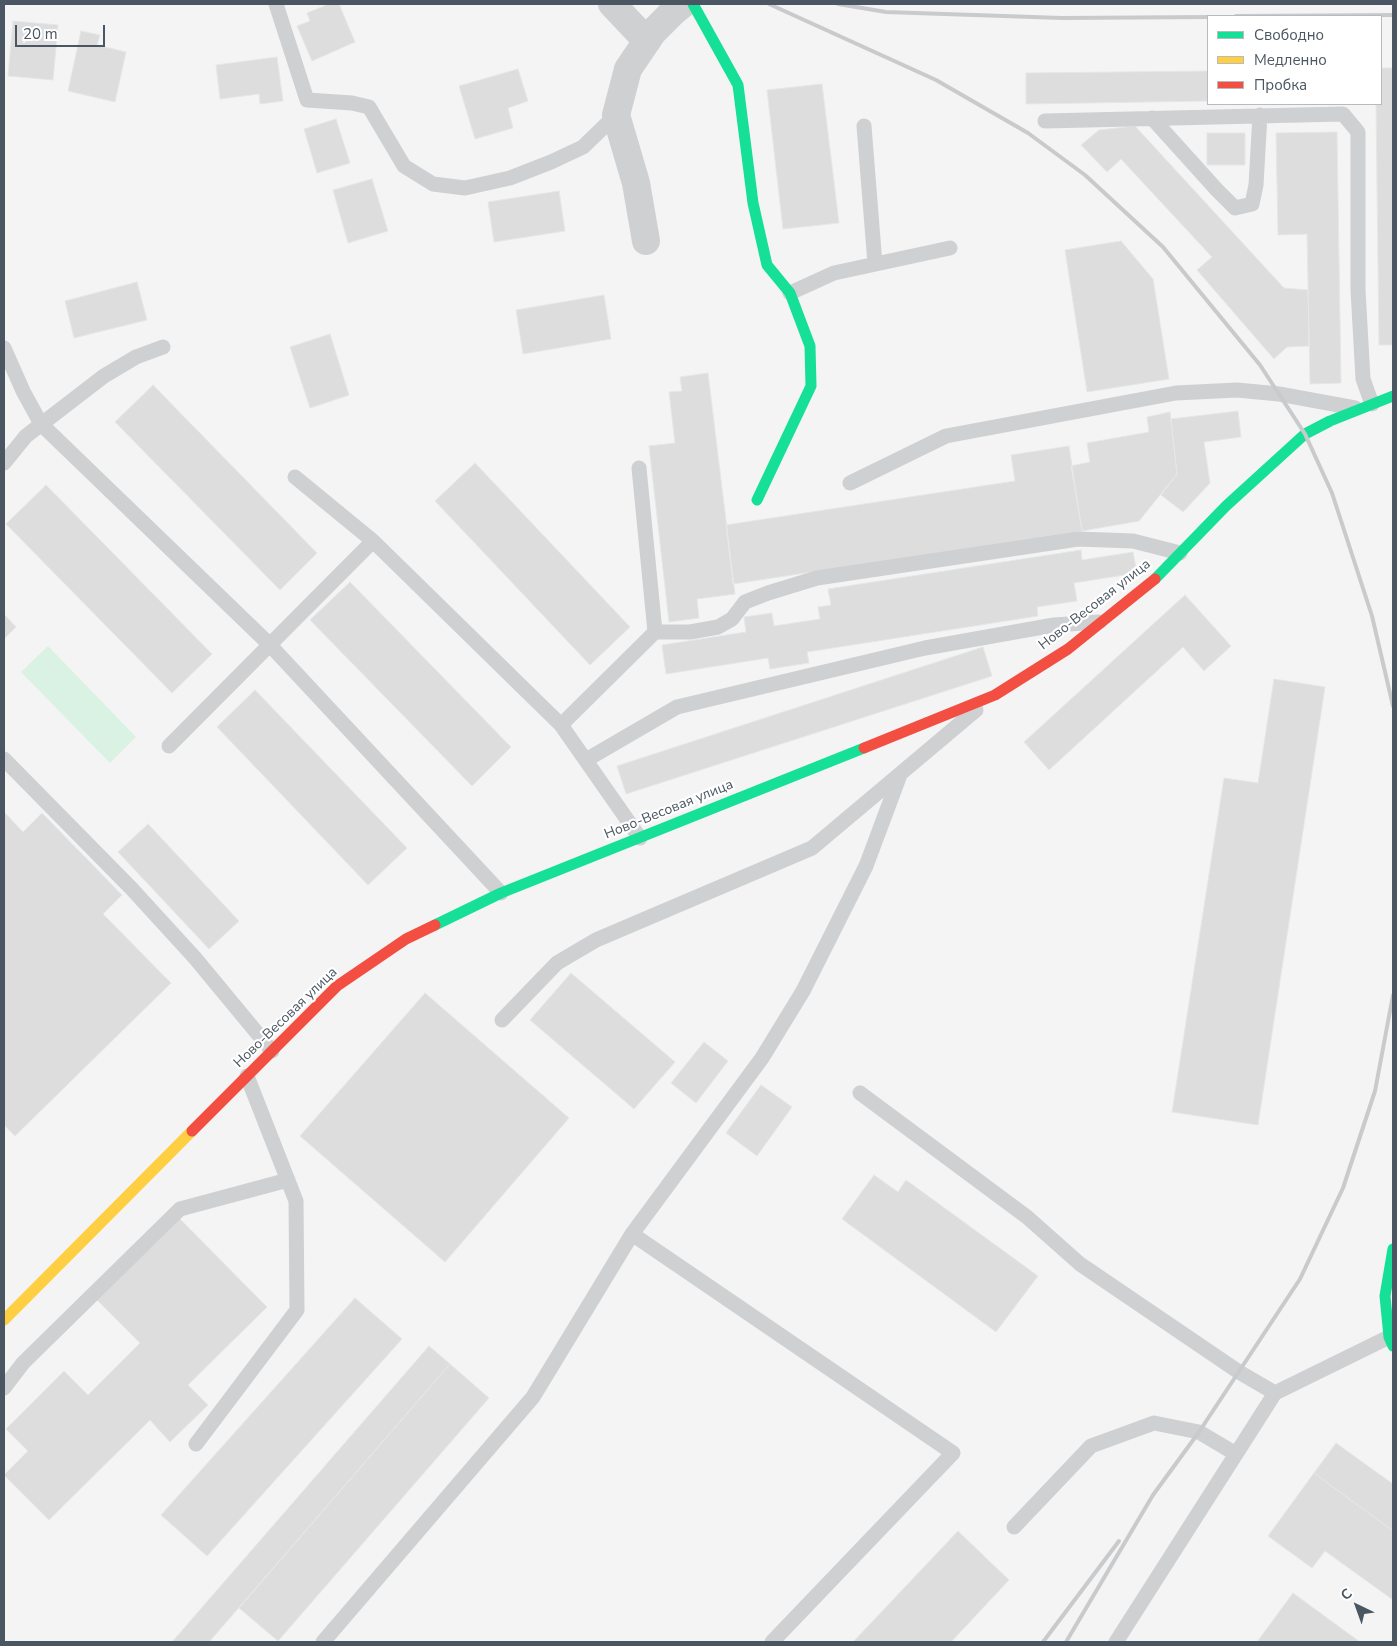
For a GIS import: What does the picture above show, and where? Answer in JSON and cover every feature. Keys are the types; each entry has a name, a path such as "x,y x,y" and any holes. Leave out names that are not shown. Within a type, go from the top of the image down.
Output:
{"street":[{"path":"612,4 647,41"},
{"path":"646,240 636,183 616,115 628,68 647,41 672,13 683,4"},
{"path":"693,4 738,85 753,202 767,265 790,293 810,346 811,386 757,500"},
{"name":"Ново-Весовая улица","path":"4,1320 337,986 406,940 501,893 995,695 1068,649 1152,582 1226,506 1305,434 1330,421 1393,396"},
{"path":"1391,1341 1385,1296 1393,1249"}],"lane":[{"path":"276,4 307,100 352,103 369,107 404,166 432,184 465,188 510,178 583,147 616,115"},
{"path":"850,483 946,436 1176,393 1237,390 1366,406 1358,290 1358,132 1343,114 1045,120"},
{"path":"1152,118 1235,208 1252,204 1256,185 1260,115"},
{"path":"864,126 874,264"},
{"path":"790,293 834,273 950,248"},
{"path":"4,463 26,436 104,376 136,357 163,347"},
{"path":"4,348 23,392 41,424 269,644 501,893"},
{"path":"638,468 655,632"},
{"path":"295,477 373,541 561,725 640,838"},
{"path":"561,725 655,632 690,632 718,628 732,619 745,602 768,593 827,577 1078,540 1132,541 1180,553"},
{"path":"169,746 373,541"},
{"path":"586,760 677,707 925,648 1054,625 1102,621"},
{"path":"502,1020 557,963 596,940 812,848 995,695"},
{"path":"4,759 131,888 189,951 272,1051"},
{"path":"323,1642 533,1397 632,1234 762,1058 803,991 866,866 900,775"},
{"path":"196,1444 297,1310 296,1201 247,1076"},
{"path":"860,1093 1027,1217 1080,1264 1239,1372 1275,1393"},
{"path":"4,1388 22,1363 180,1209 288,1180"},
{"path":"632,1234 953,1453 772,1642"},
{"path":"1116,1642 1275,1393 1391,1341"},
{"path":"1014,1527 1091,1446 1154,1423 1198,1432 1236,1454"}],"green space":[{"path":"48,646 136,737 110,763 21,672"}],"building":[{"path":"329,4 339,4 355,42 312,61 297,26 310,21 307,13"},
{"path":"13,21 58,25 53,80 8,76"},
{"path":"81,31 100,35 97,45 126,52 115,102 68,91"},
{"path":"277,57 283,101 260,104 259,94 220,99 216,65"},
{"path":"1382,68 1393,68 1393,345 1379,345 1376,105 1382,105"},
{"path":"518,69 528,101 508,108 513,128 475,139 459,86"},
{"path":"1207,71 1207,101 1026,104 1026,73"},
{"path":"822,84 839,223 783,229 767,90"},
{"path":"336,119 350,163 317,173 304,129"},
{"path":"1135,126 1284,288 1308,290 1309,346 1287,347 1274,359 1197,270 1212,257 1121,159 1107,172 1081,145 1099,130"},
{"path":"1337,132 1341,383 1310,384 1307,234 1278,235 1276,133"},
{"path":"1207,133 1245,133 1245,165 1207,165"},
{"path":"372,179 388,231 348,243 333,190"},
{"path":"559,191 565,231 494,242 488,202"},
{"path":"1121,241 1153,279 1169,379 1087,392 1065,250"},
{"path":"137,282 147,320 74,338 65,301"},
{"path":"604,295 611,339 523,354 516,310"},
{"path":"330,334 349,395 310,408 290,347"},
{"path":"708,373 735,594 697,599 699,618 669,622 649,446 675,443 669,392 682,391 680,377"},
{"path":"153,385 317,553 280,590 115,422"},
{"path":"1238,411 1241,437 1204,442 1210,483 1183,512 1161,495 1177,474 1171,419"},
{"path":"1170,412 1177,474 1139,521 1082,531 1071,466 1090,462 1087,443 1149,432 1147,417"},
{"path":"1069,446 1082,531 733,584 726,525 1015,481 1011,455"},
{"path":"475,463 630,627 590,665 435,501"},
{"path":"46,485 212,654 172,693 6,524"},
{"path":"1081,550 1082,560 1133,552 1137,573 1074,583 1077,601 1037,607 1038,616 807,652 809,663 770,669 768,658 666,674 662,645 746,632 744,617 772,613 774,626 820,619 818,607 831,605 828,589"},
{"path":"350,582 511,747 472,786 310,620"},
{"path":"1185,595 1231,646 1204,671 1183,647 1049,770 1024,742"},
{"path":"4,614 16,627 4,639"},
{"path":"983,647 992,676 626,794 617,766"},
{"path":"1274,679 1325,687 1258,1125 1172,1112 1224,778 1258,783"},
{"path":"255,690 407,848 368,885 217,727"},
{"path":"4,812 23,832 42,813 122,895 103,914 171,983 15,1136 4,1125"},
{"path":"148,824 239,921 209,949 118,852"},
{"path":"571,973 675,1062 634,1109 530,1020"},
{"path":"425,993 569,1118 445,1262 300,1136"},
{"path":"704,1042 728,1061 696,1103 671,1083"},
{"path":"761,1085 792,1107 757,1156 726,1133"},
{"path":"874,1175 898,1192 906,1180 1038,1276 996,1332 842,1219"},
{"path":"180,1219 267,1307 188,1385 208,1405 170,1442 150,1420 49,1520 4,1475 28,1451 6,1429 64,1371 88,1395 140,1343 97,1300"},
{"path":"355,1298 402,1339 207,1556 161,1515"},
{"path":"429,1346 450,1364 209,1642 172,1642"},
{"path":"450,1364 489,1398 278,1641 239,1608"},
{"path":"1336,1443 1393,1484 1393,1531 1314,1473"},
{"path":"1314,1473 1393,1531 1393,1600 1325,1551 1312,1568 1268,1536"},
{"path":"958,1531 1009,1580 951,1642 853,1642"},
{"path":"1293,1593 1360,1642 1257,1642"}],"railway":[{"path":"769,4 936,80 1028,133 1085,175 1163,247 1260,365 1305,434 1332,493 1372,616 1393,706"},
{"path":"838,4 886,12 1062,18 1207,17"},
{"path":"1382,15 1393,15"},
{"path":"1066,1642 1153,1495 1199,1432 1300,1279 1343,1188 1375,1091 1393,995"},
{"path":"1043,1642 1119,1541"}],"traffic: fast":[{"path":"693,4 738,85 753,203 767,265 790,293 810,346 811,386 757,500"},
{"path":"1155,579 1226,506 1305,434 1330,421 1393,396"},
{"path":"435,925 501,893 864,748"},
{"path":"1393,1249 1385,1296 1389,1337 1393,1346"}],"traffic: slow":[{"path":"4,1320 192,1131"}],"traffic: jam":[{"path":"864,748 995,695 1068,649 1155,579"},
{"path":"192,1131 337,986 406,939 435,925"}]}
